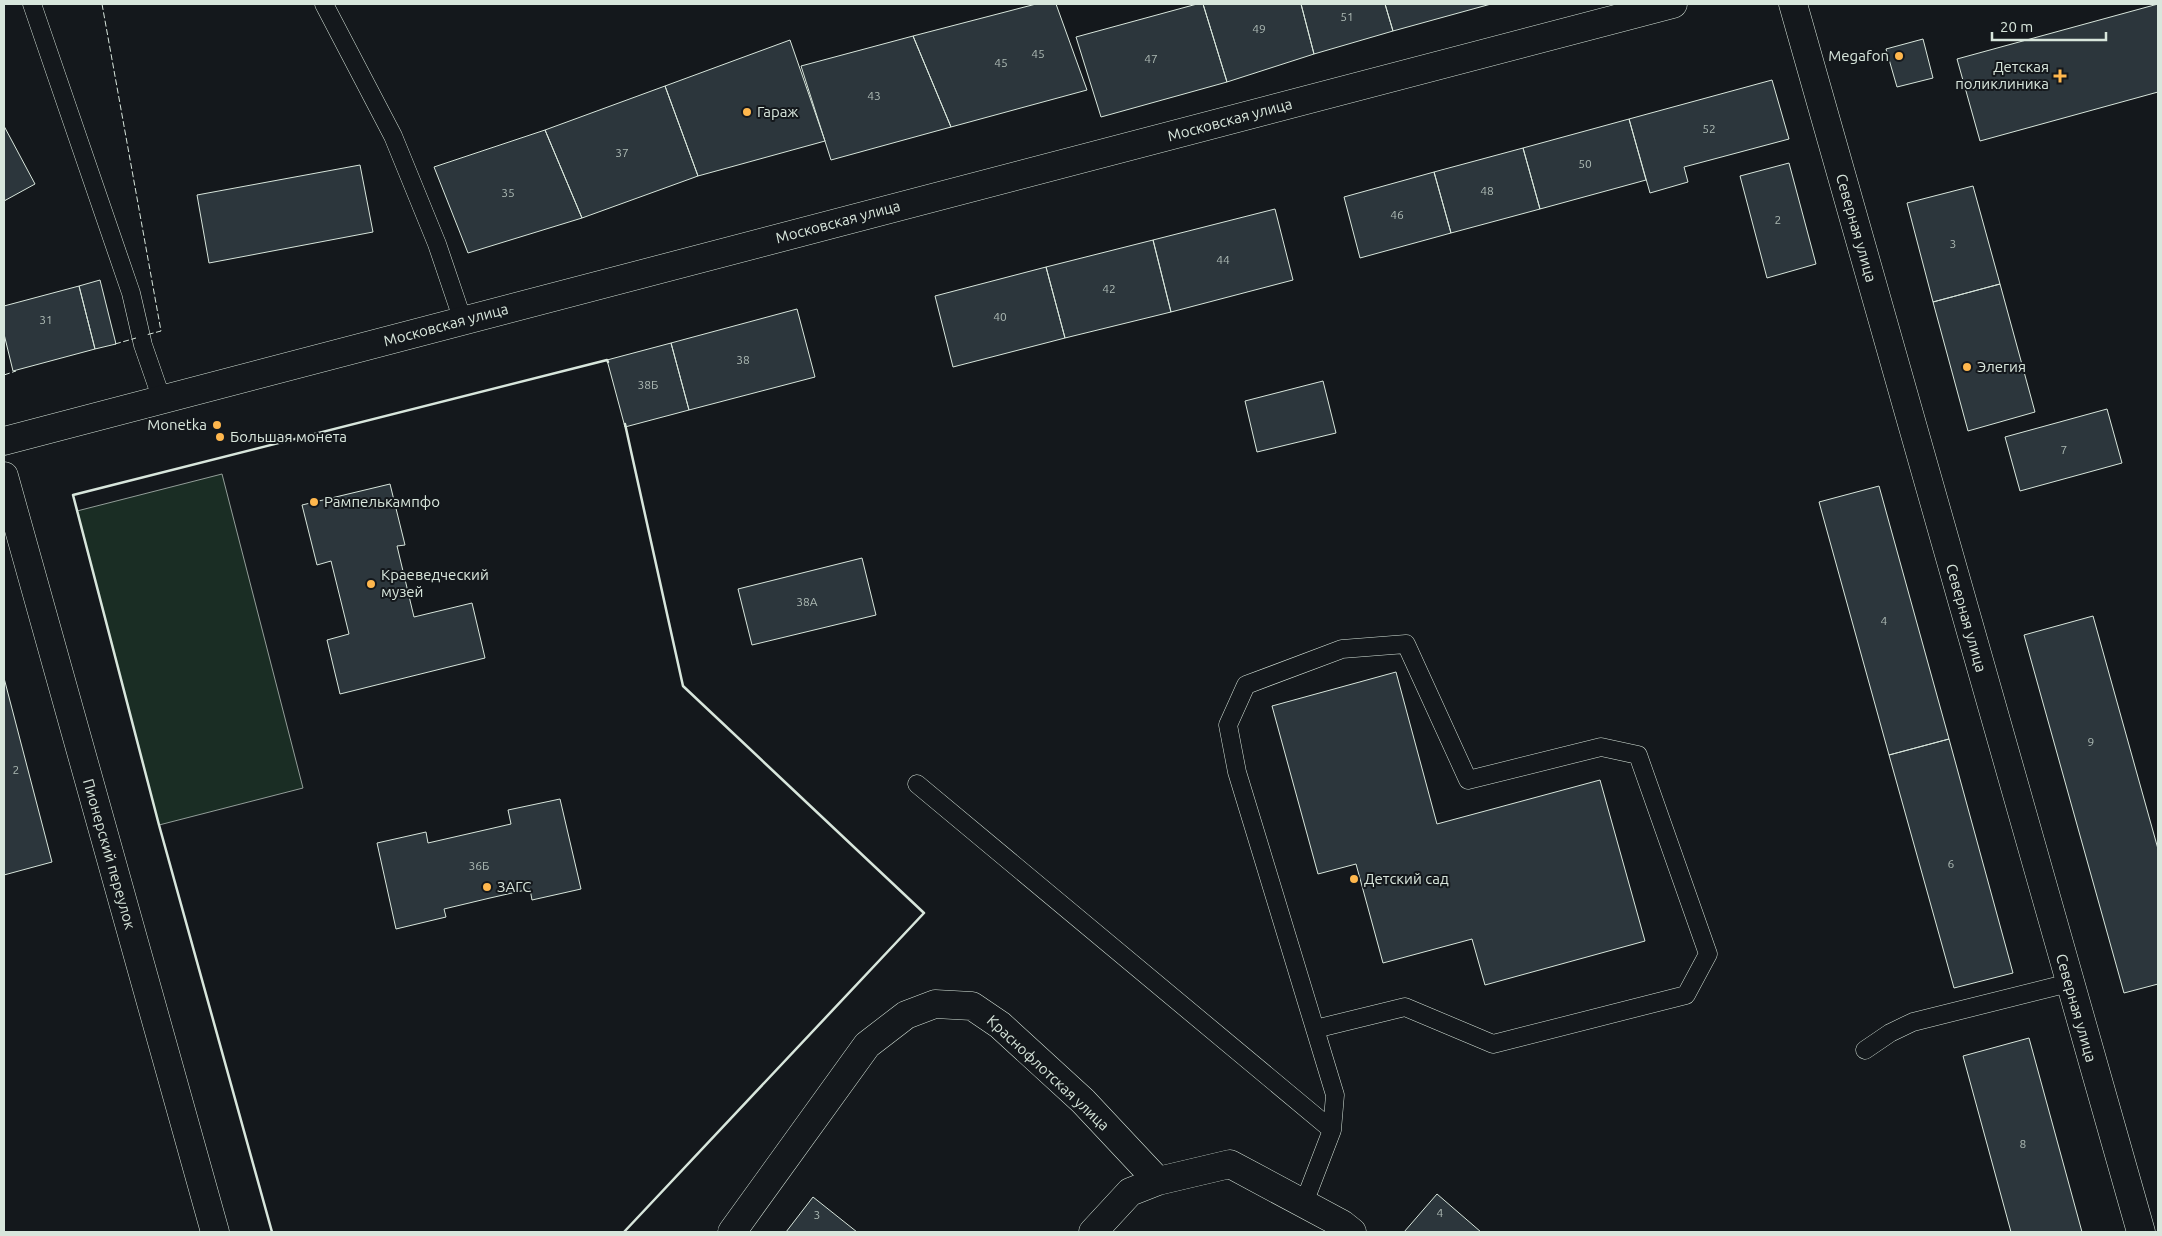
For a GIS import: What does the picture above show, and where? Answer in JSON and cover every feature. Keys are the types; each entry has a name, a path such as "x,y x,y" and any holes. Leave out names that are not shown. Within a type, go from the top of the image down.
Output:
{"street":[{"name":"Московская улица","path":"4,441 1673,4"},
{"name":"Северная улица","path":"1793,4 2141,1232"},
{"name":"Пионерский переулок","path":"4,476 215,1232"},
{"name":"Краснофлотская улица","path":"732,1232 867,1045 906,1015 935,1004 972,1006 1000,1025 1083,1101 1158,1181"},
{"path":"1093,1232 1130,1192 1158,1181 1230,1164 1342,1224 1352,1232"}],"lane":[{"path":"32,4 131,293 143,345 162,400"},
{"path":"324,4 394,136 437,244 463,321"},
{"path":"1304,1204 1332,1130 1335,1095 1237,772 1228,725 1246,685 1342,649 1406,644 1468,780 1601,747 1638,755 1708,954 1686,995 1493,1044 1405,1007 1315,1028"},
{"path":"917,784 1332,1130"},
{"path":"1865,1050 1890,1033 1913,1022 2069,983"}],"green space":[{"path":"222,474 303,788 159,825 77,511"}],"building":[{"path":"1036,4 1056,4 1087,90 951,127 913,36"},
{"path":"1197,4 1203,4 1227,82 1101,117 1076,37"},
{"path":"1203,4 1301,4 1314,54 1227,82"},
{"path":"1301,4 1385,4 1393,31 1314,54"},
{"path":"1385,4 1491,4 1393,31"},
{"name":"Детская поликлиника","path":"2158,4 2158,92 1980,141 1957,59"},
{"path":"913,36 951,127 831,160 801,66"},
{"path":"1923,39 1933,78 1897,87 1886,49"},
{"path":"790,40 825,141 698,176 665,86"},
{"path":"1772,80 1789,139 1684,167 1688,182 1650,193 1629,119"},
{"path":"665,86 698,176 582,218 545,130"},
{"path":"1629,119 1646,180 1540,209 1523,148"},
{"path":"4,126 35,184 4,201"},
{"path":"545,130 582,218 468,253 434,167"},
{"path":"1523,148 1540,209 1451,233 1434,172"},
{"path":"1789,163 1816,264 1767,278 1740,176"},
{"path":"360,165 373,232 209,263 197,195"},
{"path":"1434,172 1451,233 1360,258 1344,197"},
{"path":"1973,186 2000,284 1933,302 1907,203"},
{"path":"1275,209 1293,280 1171,312 1153,240"},
{"path":"1153,240 1171,312 1065,338 1046,267"},
{"path":"1046,267 1065,338 953,367 935,296"},
{"path":"100,280 116,344 95,349 79,286"},
{"path":"2000,284 2035,412 1968,431 1933,302"},
{"path":"79,286 95,349 13,371 4,334 4,306"},
{"path":"797,309 815,377 689,410 671,343"},
{"path":"671,343 689,410 625,427 607,360"},
{"path":"1323,381 1336,433 1257,452 1245,401"},
{"path":"2107,409 2122,463 2020,491 2005,437"},
{"name":"Краеведческий музей","path":"390,484 405,545 397,546 414,617 472,603 485,658 340,694 327,640 349,634 331,561 317,565 302,505"},
{"path":"1879,486 1949,739 1889,755 1819,502"},
{"path":"862,558 876,615 752,645 738,589"},
{"path":"2093,616 2158,849 2158,984 2124,993 2024,635"},
{"path":"1396,672 1437,824 1600,780 1645,941 1485,985 1472,939 1383,963 1356,864 1318,874 1272,706"},
{"path":"4,678 52,862 4,875"},
{"path":"1949,739 2013,973 1954,988 1889,755"},
{"path":"560,799 581,889 532,900 530,889 444,909 446,917 396,929 377,843 426,832 428,843 511,824 508,810"},
{"path":"2029,1038 2082,1232 2011,1232 1963,1056"},
{"path":"1437,1194 1481,1232 1404,1232"},
{"path":"813,1197 857,1232 786,1232"}],"fence":[{"path":"102,4 161,331 146,335"},
{"path":"115,344 136,338"},
{"path":"4,375 16,371"}],"wall":[{"path":"272,1232 159,825 73,495 607,360 608,362"},
{"path":"624,1232 924,913 683,686 625,424"}],"place":[{"name":"Megafon","path":"1899,56"},
{"name":"Детская поликлиника","path":"2060,76"},
{"name":"Гараж","path":"747,112"},
{"name":"Элегия","path":"1967,367"},
{"name":"Monetka","path":"217,425"},
{"name":"Большая монета","path":"220,437"},
{"name":"Рампелькампфо","path":"314,502"},
{"name":"Краеведческий музей","path":"371,584"},
{"name":"Детский сад","path":"1354,879"},
{"name":"ЗАГС","path":"487,887"}]}
